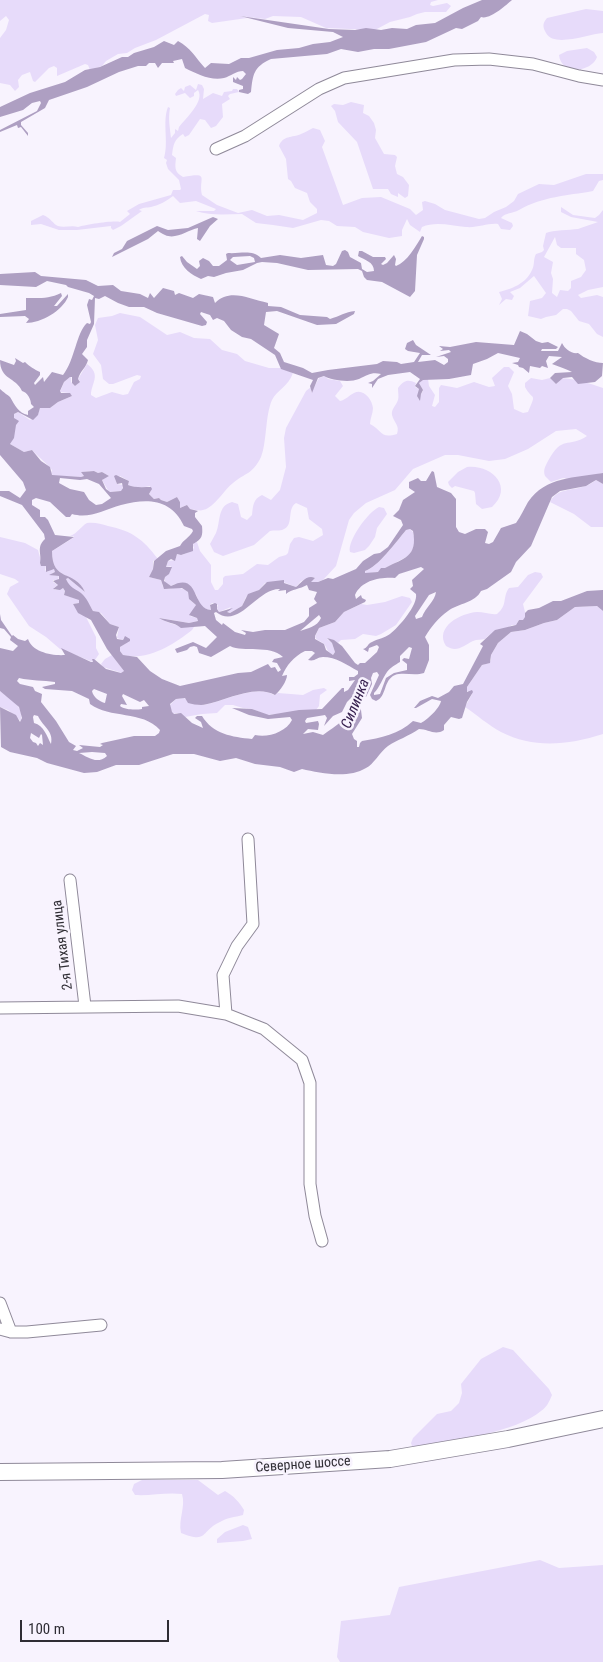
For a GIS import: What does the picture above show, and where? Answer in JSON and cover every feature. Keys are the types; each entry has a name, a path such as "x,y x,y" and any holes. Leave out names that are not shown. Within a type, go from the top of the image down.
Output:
{"main road":[{"name":"Северное шоссе","path":"0,1472 222,1470 390,1459 508,1439 603,1419"}],"street":[{"path":"216,149 245,136 319,89 344,78 454,60 489,59 532,64 603,80"},
{"path":"226,1014 223,975 237,946 253,924 248,840"},
{"name":"2-я Тихая улица","path":"70,880 85,1006"},
{"path":"0,1008 178,1006 226,1014 264,1029 302,1060 310,1083 310,1184 315,1216 322,1241"},
{"path":"0,1303 6,1331 101,1325"}],"shaded area":[{"path":"0,0 438,0 431,2 430,5 447,3 451,6 446,12 417,14 390,22 375,30 326,28 301,17 273,16 265,19 240,16 247,18 212,23 208,21 209,15 205,14 156,40 127,53 118,54 106,61 102,66 90,70 88,65 85,64 57,76 57,68 54,66 49,68 35,82 30,72 22,75 18,80 19,87 15,91 10,85 0,83 0,38 6,30 9,20 6,16 0,21"},
{"path":"586,9 603,11 603,33 564,40 550,37 546,33 544,25 547,18"},
{"path":"587,48 594,52 597,57 589,66 577,70 565,66 561,62 559,55 567,51"},
{"path":"198,84 202,85 204,89 203,99 213,93 222,96 224,92 232,91 233,89 237,89 239,92 230,94 228,96 230,99 222,104 223,117 216,126 211,128 205,120 200,119 189,135 185,137 183,134 176,140 172,155 176,158 176,169 183,177 200,176 202,178 202,195 217,205 238,213 252,210 267,216 279,215 303,220 317,213 317,209 310,202 307,193 295,188 288,179 286,159 279,146 285,138 301,134 313,128 320,130 325,141 322,147 343,205 362,198 381,197 410,209 416,215 423,210 422,202 425,201 445,210 479,219 485,218 506,207 514,201 518,194 539,184 554,185 586,174 603,174 603,180 599,181 593,191 546,199 505,215 501,218 512,223 513,226 510,230 501,229 498,224 470,227 438,224 422,227 420,232 410,225 407,219 402,230 402,236 389,238 363,232 355,227 337,226 329,221 321,220 293,228 256,223 242,214 207,214 196,211 214,211 216,209 196,201 180,203 173,196 157,205 140,209 142,211 113,230 111,226 59,230 41,224 31,225 31,221 43,215 60,227 120,222 130,214 127,211 139,204 171,195 173,190 180,190 179,180 168,169 167,160 164,158 166,113 168,107 170,108 171,138 175,133 175,129 178,131 199,99 198,90 190,98 185,93 176,96 175,94 181,88 184,91 185,87 190,85 196,90"},
{"path":"351,102 364,105 363,113 369,116 374,123 376,130 375,138 384,154 397,157 395,166 397,174 403,177 409,185 408,196 405,198 398,193 398,197 391,194 388,189 373,189 357,142 338,122 335,111 331,106"},
{"path":"561,207 573,215 595,218 603,210 603,287 588,290 578,295 581,298 597,295 603,297 603,337 597,334 589,324 579,321 567,309 563,309 556,315 541,319 528,316 530,301 542,298 546,293 534,276 520,288 510,292 514,296 512,300 506,299 499,305 502,299 499,292 518,285 529,275 533,268 536,254 544,250 546,233 578,229 598,222 571,217 561,212","holes":["555,237 557,245 561,248 576,248 576,254 584,260 586,270 581,277 571,281 571,288 568,291 560,290 557,297 552,293 553,279 551,273 553,262 544,257"]},
{"path":"120,313 140,317 167,335 180,332 194,338 210,339 222,350 237,354 245,361 269,368 281,368 293,373 288,382 272,400 268,414 263,451 258,463 252,470 233,483 215,503 206,509 190,509 187,505 180,508 180,502 177,497 167,502 159,498 154,499 149,494 151,491 150,486 130,486 128,485 129,481 120,476 115,478 117,484 123,485 122,491 109,492 102,480 109,476 102,472 81,472 84,476 81,477 54,476 51,474 52,470 50,467 32,450 24,452 10,444 14,433 14,414 18,412 30,420 38,414 40,408 50,408 72,396 69,393 60,392 64,382 71,376 71,382 75,386 80,381 78,379 87,364 95,375 91,395 96,398 112,392 123,395 128,394 134,382 140,379 141,376 137,375 109,384 103,379 101,365 93,354 98,340 95,325 98,318"},
{"path":"504,367 509,367 514,372 508,386 512,394 514,409 523,413 528,412 533,399 525,387 525,383 531,378 542,380 550,378 556,384 561,378 603,388 603,473 573,479 563,478 551,482 545,476 544,470 546,465 558,448 566,443 575,442 587,436 576,429 556,431 528,449 505,459 489,461 458,455 445,455 413,469 395,490 366,503 354,513 349,520 336,566 323,580 310,582 315,578 312,577 301,581 296,587 283,582 265,583 259,590 246,597 242,606 230,613 227,612 231,607 219,612 218,605 212,603 210,605 211,610 204,608 199,603 196,594 175,584 171,586 165,583 165,577 171,566 166,567 168,561 175,560 177,554 184,554 190,551 194,548 194,543 197,542 200,551 211,565 211,582 215,590 218,590 223,584 225,576 243,574 257,564 268,565 279,557 286,555 294,538 299,537 313,541 323,535 322,529 309,519 307,508 296,503 291,509 290,521 286,528 270,531 254,545 223,556 214,552 210,544 218,528 220,514 227,504 232,502 238,504 241,517 247,520 252,515 253,506 257,499 262,495 271,500 280,490 286,467 284,438 286,428 306,391 311,387 311,393 319,378 325,376 328,379 340,381 343,386 335,396 340,401 357,392 364,393 371,401 373,408 370,424 387,436 397,434 398,431 392,413 398,400 398,388 402,383 411,381 416,383 415,387 419,389 418,399 423,391 419,383 422,380 428,379 429,386 435,395 432,406 435,407 439,402 439,388 441,385 457,388 474,382 489,387 495,386 492,378"},
{"path":"467,467 484,469 497,478 501,491 492,507 482,509 476,504 474,491 455,486 452,488 449,485 448,482 458,472"},
{"path":"596,480 603,484 603,527 591,527 574,514 550,502 553,497 561,492 586,486"},
{"path":"379,507 384,508 387,514 377,528 375,537 365,550 354,553 350,552 352,541 359,527"},
{"path":"87,523 98,523 124,530 147,546 158,559 153,561 153,569 149,577 161,580 163,587 186,590 190,600 196,605 190,616 197,618 198,621 189,623 160,618 176,625 194,627 192,630 177,641 151,654 142,656 123,655 120,647 126,643 124,637 123,640 117,638 119,627 110,624 101,613 93,611 82,594 70,588 66,579 68,578 85,592 76,581 55,568 53,561 52,551 73,538 74,536 70,536"},
{"path":"410,529 413,532 415,541 413,549 408,556 378,572 365,574 365,571 381,559 406,530"},
{"path":"0,537 25,543 38,550 40,564 46,566 45,570 47,572 53,568 56,572 52,573 52,575 59,576 58,580 53,580 58,585 54,588 55,590 63,588 64,594 79,600 79,603 73,604 80,614 85,615 96,637 96,648 99,654 95,660 92,659 93,662 60,649 29,626 7,594 10,587 19,582 0,574"},
{"path":"535,572 541,573 543,577 523,604 526,616 523,621 519,620 516,625 496,632 485,639 474,640 457,649 446,646 443,639 444,633 446,627 451,622 471,613 497,614 503,608 509,588 518,587 528,575"},
{"path":"402,596 410,598 412,602 396,625 381,634 376,636 363,634 355,639 341,640 338,643 328,638 335,652 333,655 315,637 319,628 335,622 344,612 361,604 385,602"},
{"path":"597,606 603,611 603,734 564,743 551,744 526,741 501,732 465,707 472,694 467,691 467,687 482,665 489,663 498,643 511,632 525,630 557,620 575,607"},
{"path":"112,655 124,671 122,673 103,667 101,664"},
{"path":"324,688 327,690 320,695 319,706 316,710 267,715 252,709 225,705 217,713 185,717 177,713 172,714 170,705 176,699 184,698 202,705 248,692 267,692 274,695 278,693 303,695 313,690"},
{"path":"0,691 19,707 21,721 8,710 0,707"},
{"path":"503,1347 513,1350 549,1389 552,1395 545,1408 516,1425 500,1430 418,1448 412,1446 413,1438 437,1414 451,1411 459,1403 462,1393 461,1384 481,1359"},
{"path":"142,1480 198,1480 218,1495 225,1491 231,1495 244,1510 243,1515 222,1521 200,1537 181,1533 182,1494 135,1495 132,1490 134,1484"},
{"path":"243,1525 248,1527 252,1539 217,1543 217,1539 225,1532"},
{"path":"540,1560 559,1568 603,1565 603,1662 340,1662 337,1657 341,1621 390,1615 399,1587"}],"water":[{"path":"482,0 512,0 489,16 481,17 478,21 462,29 456,28 426,42 389,49 358,52 341,49 327,54 271,59 257,68 253,76 251,92 248,94 239,92 239,90 243,89 243,86 233,82 233,77 236,80 237,77 240,80 242,79 246,74 243,71 224,78 214,79 199,75 185,68 182,59 173,61 174,63 162,63 158,68 155,63 149,63 146,66 138,66 119,72 87,87 49,100 45,108 21,122 28,136 17,125 0,132 0,130 37,111 41,103 40,101 32,103 23,110 0,117 0,107 30,93 65,82 85,70 100,67 122,57 128,57 164,41 174,45 178,41 190,50 205,68 211,63 229,64 241,58 249,58 277,50 330,42 343,37 333,32 288,28 240,16 329,29 407,29 416,25 435,23"},
{"path":"213,217 218,219 210,226 200,241 197,239 198,228 173,236 165,235 158,231 148,239 112,257 114,253 122,249 127,241 157,226 168,230 188,228"},
{"path":"422,236 424,239 417,255 415,291 410,297 382,282 367,280 362,271 358,269 308,270 277,263 262,262 243,270 201,279 185,268 180,257 182,256 197,269 200,266 199,261 203,258 213,266 219,266 227,260 226,254 246,252 261,258 280,255 301,258 323,255 326,265 333,266 336,264 342,251 345,250 350,257 361,263 362,269 367,272 374,271 374,268 369,262 358,256 359,251 373,257 385,257 386,259 381,264 383,265 394,255 396,266 414,249","holes":["250,256 254,258 255,262 237,265 230,260 233,257"]},
{"name":"Силинка","path":"35,272 41,276 86,280 98,286 113,285 121,291 140,294 148,298 150,293 154,298 163,288 174,291 175,295 179,293 193,298 199,294 213,297 215,303 227,296 233,295 268,303 268,306 281,307 300,315 327,317 330,319 355,311 354,314 336,324 317,325 277,311 266,312 264,325 279,334 274,348 280,353 284,362 312,373 377,364 383,361 401,364 414,362 420,353 405,349 407,343 413,340 416,345 431,355 422,355 418,362 435,360 444,365 448,362 448,359 444,356 436,357 451,352 449,350 440,351 443,349 439,346 450,347 476,342 514,345 520,331 536,341 548,342 558,347 556,349 542,349 541,351 558,351 562,343 571,352 603,363 602,376 595,382 578,384 572,377 563,378 556,384 550,378 555,373 572,372 552,364 562,357 549,356 546,361 548,368 530,366 529,373 512,363 518,362 520,358 498,353 473,364 471,375 449,379 423,380 419,383 423,390 420,401 417,396 419,389 415,386 420,379 410,372 388,375 378,379 372,388 372,384 368,383 381,374 367,375 350,381 336,380 324,376 318,378 312,393 310,386 313,380 281,369 275,355 251,339 242,337 231,330 224,321 217,318 213,320 210,315 201,312 200,314 207,322 206,325 202,326 157,313 144,307 129,307 105,296 99,299 95,298 94,324 87,340 87,347 82,354 88,360 79,376 80,382 75,386 72,383 72,377 70,377 64,382 60,391 61,393 70,393 72,396 50,408 40,408 38,415 33,420 18,412 14,414 14,418 19,421 16,425 14,438 10,444 24,452 32,450 41,461 50,467 52,475 81,477 84,476 81,472 102,472 109,476 102,480 106,489 110,492 121,491 123,488 122,483 117,484 114,476 116,475 129,481 128,485 130,486 151,487 152,489 149,494 154,499 159,498 167,502 177,497 180,502 180,508 187,505 190,509 198,511 195,513 195,517 202,526 201,537 193,544 193,551 181,555 177,554 175,561 171,559 168,561 166,567 172,567 164,581 171,586 187,583 205,608 211,610 210,605 215,603 219,612 233,608 227,612 230,613 242,606 248,594 259,590 267,582 284,580 284,583 296,587 309,577 315,578 311,582 318,582 328,578 333,579 356,569 363,561 388,547 403,525 401,520 393,516 399,510 403,500 415,492 409,488 409,482 418,478 421,481 426,481 432,471 434,472 437,487 451,493 456,499 456,527 459,532 465,534 476,529 485,529 488,532 485,543 489,544 493,542 501,528 516,523 528,502 543,487 562,480 603,473 603,484 596,480 586,486 560,491 552,497 531,546 516,562 511,572 487,589 481,591 475,598 452,608 441,616 425,637 429,645 429,660 424,673 402,674 391,677 382,696 376,701 370,695 379,675 377,672 373,673 371,678 372,684 366,697 363,695 360,702 362,718 352,734 357,741 357,747 359,747 362,741 389,735 413,721 421,723 427,719 436,710 441,701 432,699 414,708 420,701 432,696 438,698 449,692 454,686 463,684 483,646 480,644 495,630 516,625 519,620 523,620 528,610 539,608 553,601 561,601 587,591 603,590 603,611 597,606 575,607 557,620 525,630 511,632 498,643 491,655 490,663 482,665 467,687 467,692 472,690 473,692 467,702 462,718 451,717 441,732 419,729 388,746 369,766 351,773 334,774 302,769 294,772 280,767 255,764 236,758 220,761 194,754 173,754 139,765 116,765 97,772 84,773 47,763 37,758 10,752 1,747 0,707 16,715 20,722 22,718 19,707 0,691 0,648 13,651 18,646 10,640 11,637 4,629 0,628 0,614 1,620 12,636 25,641 28,639 38,650 54,655 65,655 61,648 91,662 94,659 106,669 121,673 124,671 107,649 91,620 78,613 73,604 79,603 79,600 64,595 65,591 63,588 60,590 53,589 58,585 53,581 59,579 59,576 49,575 55,572 54,569 46,572 46,566 41,566 40,563 40,548 45,539 44,534 22,505 0,496 0,491 9,491 20,498 26,490 23,482 0,455 0,389 10,397 22,412 28,415 28,411 34,407 27,394 5,375 0,360 14,365 15,358 40,372 34,383 35,385 43,377 44,382 52,372 63,375 83,327 91,322 87,305 89,299 92,300 94,296 66,285 47,281 36,287 0,285 0,274","holes":["60,478 87,479 99,484 111,498 102,504 96,505 89,500 84,492 70,489 59,483","36,498 50,502 66,517 70,517 72,514 90,515 121,505 149,501 172,510 184,526 193,531 180,546 166,551 154,561 149,577 161,580 164,589 182,588 188,592 189,599 196,605 189,615 197,618 198,621 189,623 159,618 181,628 205,626 217,637 206,648 193,642 175,649 177,653 194,646 197,647 199,653 211,657 230,646 242,649 271,651 283,657 274,659 272,662 277,663 281,670 278,672 275,667 271,668 268,664 251,672 238,673 180,686 162,679 150,671 137,657 123,655 120,647 130,641 130,639 125,636 123,640 117,639 116,635 119,627 110,624 99,612 93,611 85,597 71,586 66,579 68,578 85,592 81,585 76,580 60,572 53,561 52,551 74,537 55,535 48,520 45,517 40,517 40,510 32,505 32,500","410,529 413,531 413,546 408,556 385,568 381,568 378,572 365,573 365,571 381,559 406,530","421,567 424,569 412,580 413,586 410,589 416,594 416,599 411,610 390,634 370,643 363,649 368,652 369,648 377,645 379,647 377,652 365,663 358,665 355,663 342,646 334,640 327,638 332,643 335,652 333,655 326,650 324,644 315,639 319,628 335,622 344,612 365,602 366,600 361,595 356,599 355,595 362,586 372,580 395,578 399,574","307,585 309,590 317,592 314,599 317,603 309,608 309,616 304,622 285,630 253,632 241,630 246,633 245,635 235,632 216,620 214,613 232,616 272,590 286,590 286,594","436,592 422,617 416,619 415,616 429,595","319,615 321,618 312,627 300,631","409,647 412,648 409,659 404,658 402,660 407,664 407,670 394,673 386,678 380,694 374,695 387,672 400,662 400,656","305,651 312,651 315,653 308,660 323,657 332,658 358,671 358,674 354,677 349,677 349,681 355,680 348,690 344,692 344,688 342,688 322,709 299,710 269,715 252,709 232,708 249,715 268,719 290,717 292,720 281,731 265,736 255,735 252,739 230,736 217,731 202,716 195,718 201,722 203,728 192,723 181,713 174,714 172,712 170,704 176,699 185,698 188,703 201,705 248,692 258,691 275,695 285,683 287,675 282,676 294,659","19,678 55,682 55,684 42,687 45,689 72,691 89,699 90,704 98,709 135,717 153,724 160,730 159,733 155,736 134,736 102,743 100,744 103,745 100,747 79,745 83,748 77,751 73,750 76,746 69,742 41,702 42,694 35,691 33,687 20,684 17,681","94,689 107,694 105,703 94,695 92,691","123,694 140,702 144,700 149,706 142,707 142,709 131,709 122,707 120,706 121,704 127,705 122,696","352,697 355,699 352,710 348,715 323,735 313,732 303,734 308,729 318,730 318,721 306,723 307,718 325,715 327,718 324,726 333,716 342,712","34,715 38,716 50,732 51,744 45,732 34,723","31,733 39,738 42,735 43,745 40,743 38,746 30,738","79,753 105,753 107,756 100,760"]},
{"path":"61,293 62,296 54,306 57,306 68,294 68,297 61,307 38,321 26,323 29,319 25,316 0,317 0,314 26,310 26,298 48,297"}]}
